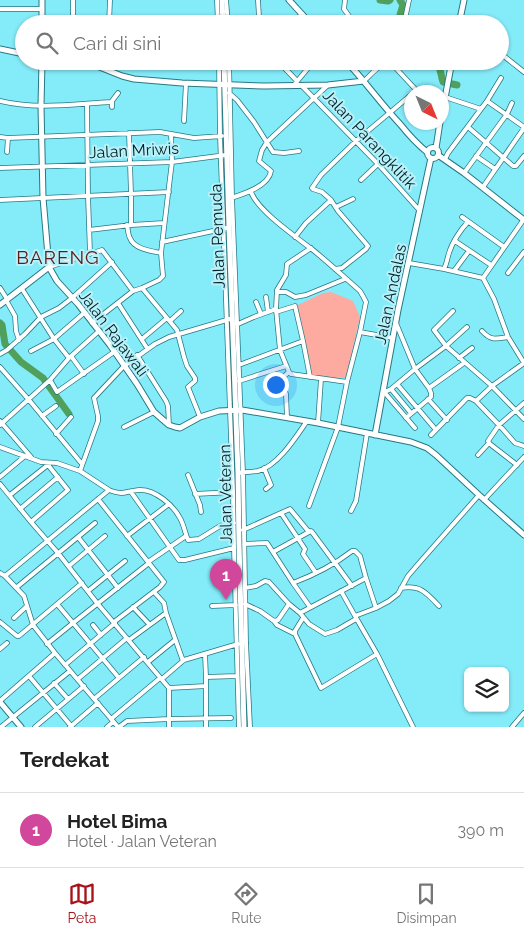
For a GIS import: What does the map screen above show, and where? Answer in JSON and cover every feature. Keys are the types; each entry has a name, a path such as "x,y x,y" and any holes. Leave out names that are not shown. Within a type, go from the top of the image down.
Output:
{"main road":[{"path":"42,0 42,15"},
{"path":"222,0 223,15"},
{"path":"289,0 302,14"},
{"path":"461,15 464,0"},
{"path":"0,50 15,52"},
{"name":"Jalan Rajawali","path":"42,70 43,198 50,269 57,281 99,331 137,384 154,412 169,425"},
{"path":"107,70 134,79 224,85 264,86 295,83 301,85 328,85 364,81"},
{"name":"Jalan Pemuda","path":"224,70 225,121 223,136 230,198 227,228 235,410"},
{"path":"354,70 419,146 431,158 438,155"},
{"path":"447,85 450,70"},
{"path":"439,130 436,148 438,155 524,220"},
{"path":"427,152 430,148 436,148"},
{"name":"Jalan Andalas","path":"375,435 402,290 431,158"},
{"path":"0,305 50,269"},
{"path":"169,425 180,428 200,417 219,411 235,410 318,422 411,442 431,450 524,535"},
{"name":"Jalan Veteran","path":"235,410 241,473 242,544 239,718 244,727"},
{"path":"1,705 21,727"}],"street":[{"path":"73,0 74,15"},
{"path":"109,15 110,0"},
{"path":"217,0 218,15"},
{"path":"226,0 227,15"},
{"path":"258,0 259,15"},
{"path":"344,0 344,9 348,15"},
{"path":"406,15 409,0"},
{"path":"0,9 42,9"},
{"path":"509,60 524,72"},
{"path":"221,70 224,85 229,93 269,141 273,152 299,151"},
{"path":"224,85 226,70"},
{"path":"285,70 295,83 306,70"},
{"path":"364,81 376,70"},
{"path":"397,70 408,85"},
{"path":"445,159 487,101 501,78"},
{"path":"184,121 186,83"},
{"name":"Jalan Parangklitik","path":"301,85 378,164 420,211"},
{"path":"230,198 251,192 272,173 259,161 262,150 269,141 328,85"},
{"path":"0,101 41,106 86,104 113,102 118,93"},
{"path":"229,93 225,121 240,382 235,410 233,492 240,505 234,516 234,548 240,604"},
{"path":"449,98 481,109"},
{"path":"334,269 342,268 368,246 331,200 322,192 312,188 321,175 356,141 404,101"},
{"path":"483,188 524,127 487,101"},
{"path":"86,104 90,253"},
{"path":"464,173 507,114 512,104"},
{"path":"468,127 513,166 516,166 524,156"},
{"path":"0,137 160,132 194,138 223,136"},
{"path":"129,133 132,194 129,237 132,242 146,250 161,252"},
{"path":"92,323 133,291 163,276 161,252 172,162 171,134"},
{"path":"7,152 8,138"},
{"path":"162,242 227,228 224,155"},
{"name":"Jalan Mriwis","path":"0,168 172,162 224,155"},
{"path":"476,156 495,170"},
{"path":"362,180 378,164"},
{"path":"0,200 169,192"},
{"path":"251,192 253,197 295,237 311,248 360,291 366,302 338,427 309,506"},
{"path":"336,207 353,199"},
{"path":"295,237 306,223 331,200"},
{"path":"462,218 504,248"},
{"path":"483,278 524,220"},
{"path":"444,269 448,260 448,254 468,222"},
{"path":"89,230 164,223"},
{"path":"455,242 491,265"},
{"path":"311,248 288,264 286,275 277,292 276,310 280,350 286,366 292,374 348,382"},
{"path":"50,269 102,250 133,291"},
{"path":"454,271 469,251"},
{"path":"508,273 524,252"},
{"path":"0,354 19,340 41,317 59,308 72,298 112,262"},
{"path":"409,263 483,278 494,299 507,334 524,363 492,386 476,401"},
{"path":"341,274 342,268"},
{"path":"277,292 286,292 295,297 306,295 345,279"},
{"path":"0,288 15,318 19,340"},
{"path":"142,288 178,334 187,366 195,378 195,381 188,387 200,417"},
{"path":"22,289 54,339 84,374"},
{"path":"266,297 268,312"},
{"path":"256,302 261,314"},
{"path":"118,303 147,348"},
{"path":"238,324 261,314 295,306 310,377"},
{"path":"142,339 181,311"},
{"path":"453,311 434,330 446,346 492,386 524,420"},
{"path":"32,351 54,339 84,313"},
{"path":"80,471 98,420 94,398 124,366 147,348 163,340 230,319"},
{"path":"396,323 415,369 430,388 432,395 406,418"},
{"path":"415,428 384,393 446,346 467,327"},
{"path":"32,458 1,423 49,382 70,357 99,331"},
{"path":"482,331 495,340 507,334"},
{"path":"360,332 393,338"},
{"path":"239,365 303,341"},
{"path":"459,358 472,348"},
{"path":"49,382 57,392 114,352"},
{"path":"137,355 166,401 169,425"},
{"path":"430,388 464,363"},
{"path":"240,382 286,366"},
{"path":"0,368 82,464"},
{"path":"287,417 286,394 280,381 289,372"},
{"path":"318,422 321,378"},
{"path":"397,384 436,430"},
{"path":"391,388 411,413"},
{"path":"431,436 467,398 470,398 476,401 515,442 524,446"},
{"path":"428,399 447,420"},
{"path":"478,456 489,443 490,438 499,426 524,403"},
{"path":"42,416 56,406"},
{"path":"124,427 154,412"},
{"path":"56,434 71,417"},
{"path":"241,473 264,468 276,460 294,440 307,421"},
{"path":"351,511 356,501 367,433"},
{"path":"489,443 517,465"},
{"path":"0,446 41,462 57,463 80,471 109,490 123,494 139,490 151,492 169,504 181,518 188,540 199,539 220,526 234,523"},
{"path":"0,477 25,456"},
{"path":"484,500 524,457"},
{"path":"30,522 68,490 50,464"},
{"path":"10,495 50,464"},
{"path":"264,468 271,485 266,489"},
{"path":"188,475 200,505 200,512"},
{"path":"20,509 58,477"},
{"path":"0,484 168,688 169,727"},
{"path":"4,576 109,490"},
{"path":"131,492 180,561 234,548"},
{"path":"195,494 233,492"},
{"path":"245,588 256,586 265,581 269,582 316,629 325,634 337,630 355,618 383,605 398,594 408,576 479,495"},
{"path":"65,665 164,582 98,499"},
{"path":"128,536 169,504"},
{"path":"241,530 288,509 291,510 308,532 312,532 352,586"},
{"path":"281,513 305,549 303,554 316,573"},
{"path":"17,587 95,523"},
{"path":"273,552 308,532"},
{"path":"69,566 105,536"},
{"path":"48,644 148,563 186,536"},
{"path":"78,537 118,588"},
{"path":"240,604 245,588 242,544 267,543 310,607"},
{"path":"293,584 336,563 352,550 356,551 360,556 376,608"},
{"path":"88,591 125,561"},
{"path":"0,573 17,587 24,596 33,625 118,727 127,721 239,718 250,727"},
{"path":"300,614 366,578"},
{"path":"0,622 17,636 20,635 82,583"},
{"path":"400,588 418,588 431,597 439,606"},
{"path":"341,591 377,654 413,727"},
{"path":"154,592 164,603 183,661"},
{"path":"57,604 119,678"},
{"path":"212,606 240,604 260,611 277,625 294,634 322,688 377,654"},
{"path":"274,621 278,620 289,604"},
{"path":"14,618 27,606"},
{"path":"133,607 149,624"},
{"path":"78,679 128,639 166,612"},
{"path":"294,634 303,618"},
{"path":"93,625 102,635"},
{"path":"148,662 175,640"},
{"path":"0,649 7,643"},
{"path":"107,727 112,720 183,661 241,643 237,676 239,727"},
{"path":"1,705 28,676 55,653"},
{"path":"204,654 206,727"},
{"path":"94,698 144,658"},
{"path":"1,727 70,670"},
{"path":"28,676 71,727 98,703"},
{"path":"206,677 237,676"},
{"path":"54,683 68,700"},
{"path":"35,727 84,686"},
{"path":"168,688 206,686"},
{"path":"512,727 524,713"}],"shaded area":[{"path":"331,292 353,301 360,317 346,378 310,376 294,307 323,293"}],"waterway":[{"path":"380,0 390,0"},
{"path":"400,0 403,5 400,15"},
{"path":"440,70 443,82 457,85"},
{"path":"0,323 5,344 21,362 43,378 69,414"}],"place":[{"name":"Hotel Bima","path":"226,600"}],"district":[{"name":"BARENG","path":"58,257"}]}
